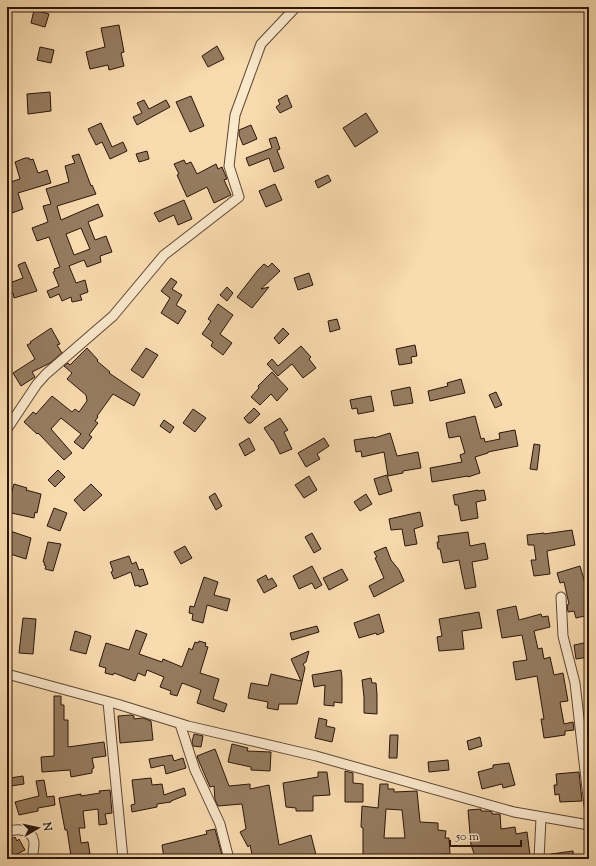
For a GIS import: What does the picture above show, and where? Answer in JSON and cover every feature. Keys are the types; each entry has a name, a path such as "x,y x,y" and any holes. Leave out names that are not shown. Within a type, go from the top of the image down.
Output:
{"street":[{"path":"7,429 37,384 46,374 113,316 164,255 239,197 229,166 235,115 261,44 296,7"},
{"path":"561,597 563,636 575,682 586,761 589,806"},
{"path":"7,674 180,724 316,756 514,812 541,818 589,825"},
{"path":"108,702 123,859"},
{"path":"180,724 195,770 220,824 229,859"},
{"path":"539,859 541,818"},
{"path":"7,832 20,830 26,831 32,836 34,843 32,859"}],"building":[{"path":"34,10 49,14 45,27 31,23"},
{"path":"119,25 124,52 121,53 124,66 109,70 108,65 90,69 86,52 105,47 101,28"},
{"path":"217,46 224,59 208,67 202,56"},
{"path":"40,47 54,50 51,63 37,60"},
{"path":"50,92 51,111 28,114 27,94"},
{"path":"287,95 292,107 280,113 276,107 280,104 278,100"},
{"path":"191,96 204,126 190,132 176,102"},
{"path":"144,100 149,109 166,100 170,107 137,125 133,117 142,113 137,103"},
{"path":"366,113 378,132 355,147 343,128"},
{"path":"101,123 112,147 123,142 127,151 110,159 102,142 96,145 88,129"},
{"path":"251,125 257,139 243,145 239,135 239,130"},
{"path":"276,137 280,149 277,150 284,168 274,172 269,158 249,166 246,158 272,148 269,139"},
{"path":"147,151 149,159 139,162 136,154"},
{"path":"79,154 91,186 92,185 96,194 57,206 61,220 98,204 103,216 88,222 95,240 106,236 112,252 100,256 101,262 87,267 84,260 69,266 76,283 85,280 88,292 80,295 82,300 72,302 71,297 62,301 59,294 50,298 47,291 59,286 53,272 55,271 54,269 60,267 49,237 37,241 32,228 48,222 43,206 51,204 46,189 69,182 65,166 75,163 72,156","holes":["81,228 90,249 74,255 66,234"]},
{"path":"29,158 30,160 33,159 38,173 47,170 51,183 18,193 23,209 9,214 7,210 7,183 20,179 15,162"},
{"path":"184,160 186,164 191,162 197,174 216,164 218,169 222,167 227,179 224,180 231,195 214,203 207,187 187,197 177,175 179,174 174,164"},
{"path":"328,175 331,181 318,188 315,181"},
{"path":"275,184 282,200 266,207 259,191"},
{"path":"184,200 192,219 178,225 174,215 159,222 154,213"},
{"path":"25,262 37,291 14,298 13,293 7,296 7,284 23,278 18,265"},
{"path":"272,263 280,271 261,289 269,287 252,308 237,297 264,264 268,267"},
{"path":"309,273 313,285 298,290 294,278"},
{"path":"171,278 177,282 172,289 182,295 176,305 186,311 178,324 161,313 170,298 161,291"},
{"path":"227,287 233,293 227,301 220,295"},
{"path":"218,304 233,315 220,334 232,343 223,355 211,346 213,342 202,334 211,321 208,319"},
{"path":"337,319 340,329 330,332 328,321"},
{"path":"51,328 60,344 57,345 62,353 50,363 32,372 35,377 21,386 13,373 35,359 27,345"},
{"path":"283,328 289,334 279,344 274,338"},
{"path":"415,345 417,356 411,357 412,363 399,365 396,349"},
{"path":"301,346 311,357 309,359 316,368 303,378 292,364 278,376 267,364 272,359 278,366"},
{"path":"87,348 98,360 97,361 110,372 109,373 140,394 134,406 113,394 97,416 98,417 95,421 98,423 89,435 92,437 83,449 74,442 81,434 61,418 51,429 72,453 64,460 38,433 37,434 24,422 33,412 36,414 52,396 72,412 75,409 79,412 87,401 86,395 67,379 72,373 64,366 68,363 70,365"},
{"path":"146,348 158,355 143,378 131,370"},
{"path":"272,372 288,389 277,401 271,394 260,405 251,397 259,388 258,386"},
{"path":"461,379 465,393 430,401 428,391 448,386 447,383"},
{"path":"410,387 413,403 394,406 391,391"},
{"path":"496,392 502,405 495,408 489,395"},
{"path":"371,396 374,411 358,414 357,408 352,409 350,400"},
{"path":"254,408 260,414 251,423 248,423 244,418"},
{"path":"193,409 206,418 195,432 183,423"},
{"path":"475,416 481,439 484,438 485,442 500,439 499,433 515,430 518,446 488,452 475,457 480,473 468,477 432,482 430,468 462,462 460,455 465,453 460,436 449,438 446,423"},
{"path":"280,418 288,430 284,432 292,449 280,454 273,440 264,428"},
{"path":"164,420 174,427 170,433 160,426"},
{"path":"390,433 397,456 418,452 421,468 403,471 403,473 388,476 384,452 362,457 361,451 356,452 354,440 374,438"},
{"path":"249,438 255,450 245,456 239,444"},
{"path":"324,438 329,446 317,454 320,459 306,467 298,453"},
{"path":"534,444 540,445 537,470 530,469"},
{"path":"58,470 65,477 55,487 48,480"},
{"path":"387,475 392,491 379,495 374,479"},
{"path":"309,476 317,490 304,498 295,485"},
{"path":"14,484 27,488 26,490 41,494 37,513 35,512 34,518 7,512 7,497 10,498"},
{"path":"91,484 102,495 84,511 74,500"},
{"path":"484,490 486,500 476,502 478,518 461,521 458,505 455,505 453,495"},
{"path":"215,493 222,506 216,510 209,497"},
{"path":"366,494 372,504 360,511 354,502"},
{"path":"54,508 67,513 60,531 47,526"},
{"path":"420,512 423,526 414,529 417,544 405,546 402,529 391,530 389,519"},
{"path":"7,530 31,538 26,559 7,553"},
{"path":"572,530 575,545 547,551 550,574 534,576 531,560 536,560 534,545 528,545 527,535"},
{"path":"468,532 470,546 485,543 488,559 472,562 476,587 465,589 459,560 443,563 437,542 439,542 438,536"},
{"path":"312,533 321,549 314,553 305,537"},
{"path":"48,542 61,544 53,571 45,569 46,566 43,562"},
{"path":"185,546 192,558 181,564 174,552"},
{"path":"386,547 391,560 399,570 404,581 374,597 369,586 384,578 375,558 377,557 374,552"},
{"path":"129,556 132,564 136,562 139,570 143,569 148,584 139,587 139,585 135,586 131,572 114,579 111,572 113,571 110,562"},
{"path":"312,566 322,585 315,589 312,583 299,589 293,576"},
{"path":"580,566 585,583 589,582 589,615 576,618 574,611 568,612 567,605 569,604 564,582 560,583 557,573"},
{"path":"342,569 348,580 329,590 323,578"},
{"path":"266,575 268,580 272,578 277,586 264,593 257,580"},
{"path":"204,577 218,582 214,595 230,599 227,611 207,605 203,623 192,620 193,614 189,613 190,606 194,607"},
{"path":"516,606 519,620 541,614 542,617 548,616 550,627 534,631 538,649 542,648 544,659 550,657 554,675 563,673 568,701 560,702 564,724 573,722 574,730 565,731 565,735 544,738 541,719 544,719 537,676 516,680 513,662 527,660 522,635 502,638 497,610"},
{"path":"479,612 482,628 462,631 464,649 439,651 437,637 442,636 439,619"},
{"path":"379,614 384,632 377,635 376,633 359,638 354,623"},
{"path":"23,618 36,619 33,654 19,653"},
{"path":"317,626 319,632 292,640 290,633"},
{"path":"136,630 147,634 139,654 162,662 163,659 182,667 189,648 192,650 195,642 198,643 199,641 206,643 205,646 208,647 200,673 219,679 213,699 227,704 224,712 197,703 201,690 182,683 177,696 170,694 171,691 160,687 164,677 147,670 145,676 138,673 135,681 114,673 113,675 105,673 106,668 99,666 106,643 129,650"},
{"path":"75,631 91,636 86,654 70,650"},
{"path":"589,642 589,657 576,659 574,645"},
{"path":"309,651 306,662 303,664 305,668 297,704 279,704 278,710 267,708 268,702 248,698 251,683 268,686 271,674 301,681 291,659"},
{"path":"341,670 342,703 334,702 334,706 324,705 325,685 314,687 312,675"},
{"path":"371,678 372,683 376,683 377,714 364,713 362,680"},
{"path":"54,696 61,696 61,705 64,705 64,720 68,720 68,747 104,742 106,756 92,758 94,768 92,769 92,773 71,777 70,770 42,772 41,757 54,756"},
{"path":"118,716 134,716 134,719 143,718 151,721 153,740 120,743"},
{"path":"319,718 327,720 326,726 335,728 332,742 315,738"},
{"path":"194,734 203,736 201,747 193,746 192,742"},
{"path":"390,735 398,735 397,758 389,758"},
{"path":"480,737 482,746 469,750 467,741"},
{"path":"232,744 248,748 247,751 271,752 270,771 251,770 251,767 228,762"},
{"path":"215,749 229,786 250,784 250,789 269,785 279,845 311,835 317,859 253,859 250,845 248,847 240,832 246,829 242,804 218,806 215,800 214,786 210,787 198,759 197,756"},
{"path":"172,755 174,761 183,758 186,768 166,774 164,765 151,768 149,759"},
{"path":"448,760 449,770 429,772 428,762"},
{"path":"509,763 515,785 503,788 502,784 482,789 478,772 493,768 493,765"},
{"path":"345,771 353,773 353,783 363,784 363,802 345,802"},
{"path":"318,772 327,772 330,795 313,796 313,811 296,811 296,808 286,807 283,783 318,777"},
{"path":"579,772 582,801 560,802 559,794 555,795 554,785 557,785 556,774"},
{"path":"23,776 24,784 11,786 10,778"},
{"path":"151,778 152,785 162,784 164,795 184,788 186,795 171,802 157,804 157,807 132,812 131,805 135,804 132,780"},
{"path":"44,780 47,797 54,796 55,805 38,808 38,811 19,815 15,802 39,796 36,781"},
{"path":"380,784 388,784 388,789 394,789 394,792 417,791 420,822 438,823 438,830 446,831 445,838 449,838 450,854 441,854 441,859 425,859 425,857 407,859 406,857 387,857 387,859 363,859 363,828 361,827 362,806 378,808","holes":["386,809 402,810 405,838 384,838"]},
{"path":"110,790 112,813 105,814 107,824 99,825 98,809 83,811 85,828 79,828 81,843 88,842 90,854 71,856 67,830 65,830 59,798 81,794 81,796 100,793 99,791"},
{"path":"481,809 481,811 492,812 492,814 500,814 501,829 515,827 516,834 527,832 530,855 502,859 495,859 494,856 476,859 471,845 468,810"},
{"path":"215,829 223,859 164,858 162,845 207,834 206,831"},
{"path":"15,837 17,841 19,839 25,850 7,859 7,841"},
{"path":"573,851 574,859 552,859 551,854"}]}
